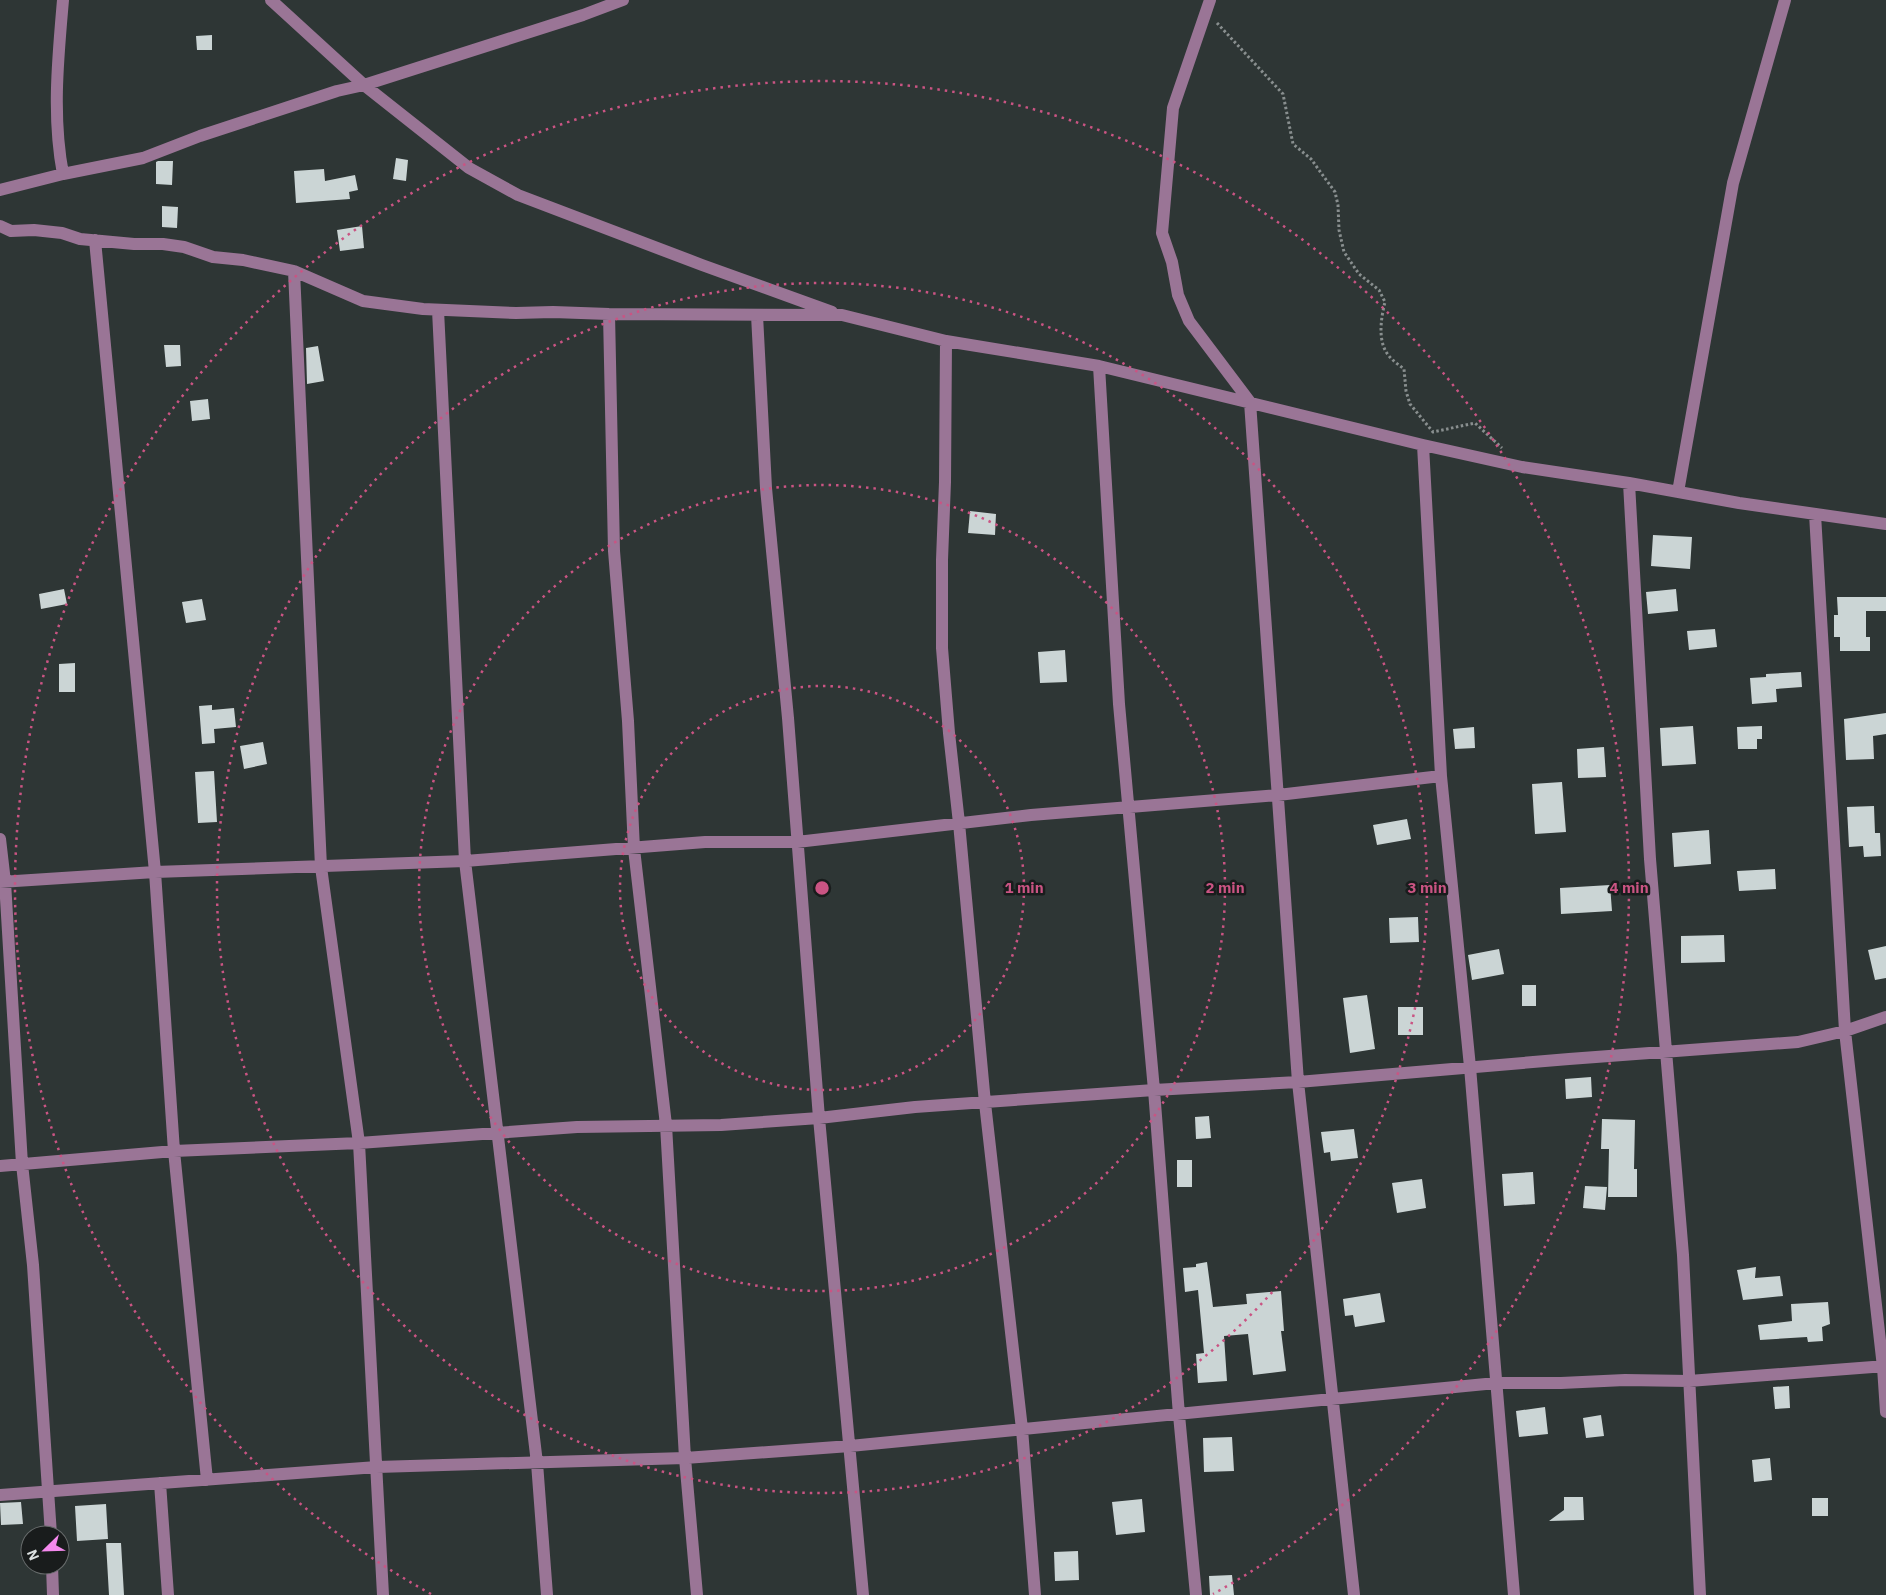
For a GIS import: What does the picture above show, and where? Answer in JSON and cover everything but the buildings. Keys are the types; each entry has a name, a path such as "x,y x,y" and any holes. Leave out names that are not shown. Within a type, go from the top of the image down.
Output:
{"street":[{"path":"63,0 57,105 60,157 63,174"},
{"path":"271,0 364,85 469,168 518,195 702,265 842,315 946,341 1099,366 1423,445 1522,467 1630,483 1739,503 1886,524"},
{"path":"0,190 63,174 143,158 245,121 583,15 623,0"},
{"path":"1678,492 1733,183 1785,0"},
{"path":"1208,5 1173,108 1162,233 1172,262 1178,295 1189,321 1250,402 1298,1082 1354,1595"},
{"path":"0,226 11,231 34,230 62,233 80,239 184,247 213,257 243,260 294,272 363,301 438,310 516,314 553,312 842,315"},
{"path":"95,240 155,872 174,1151 207,1480"},
{"path":"294,272 321,867 359,1143 383,1595"},
{"path":"438,310 465,861 537,1463 546,1595"},
{"path":"609,314 614,551 628,720 634,849 666,1125 685,1458 697,1595"},
{"path":"757,315 766,488 788,718 796,842 819,1118 863,1595"},
{"path":"946,341 942,648 948,733 959,823 985,1103 1022,1429 1035,1595"},
{"path":"1099,366 1119,704 1154,1090 1179,1415 1196,1595"},
{"path":"1423,445 1440,776 1470,1067 1514,1595"},
{"path":"1630,483 1650,859 1683,1255 1700,1595"},
{"path":"1815,514 1845,1031 1885,1367 1886,1412"},
{"path":"2,882 155,872 465,861 705,842 796,842 1031,815 1128,809 1278,795 1440,776"},
{"path":"0,840 22,1164 33,1265 50,1525"},
{"path":"0,1166 174,1151 359,1143 577,1127 721,1125 1154,1090 1298,1082 1798,1042 1845,1031 1886,1017"},
{"path":"0,1495 377,1468 685,1458 850,1446 1496,1383 1561,1383 1625,1380 1689,1381 1885,1367"},
{"path":"160,1483 168,1595"},
{"path":"52,1575 53,1595"}],"path":[{"path":"1208,5 1283,94 1293,144 1311,158 1335,192 1338,205 1339,230 1344,252 1360,274 1379,290 1385,302 1381,336 1388,355 1404,369 1406,391 1410,404 1433,432 1475,423 1522,467"}]}
